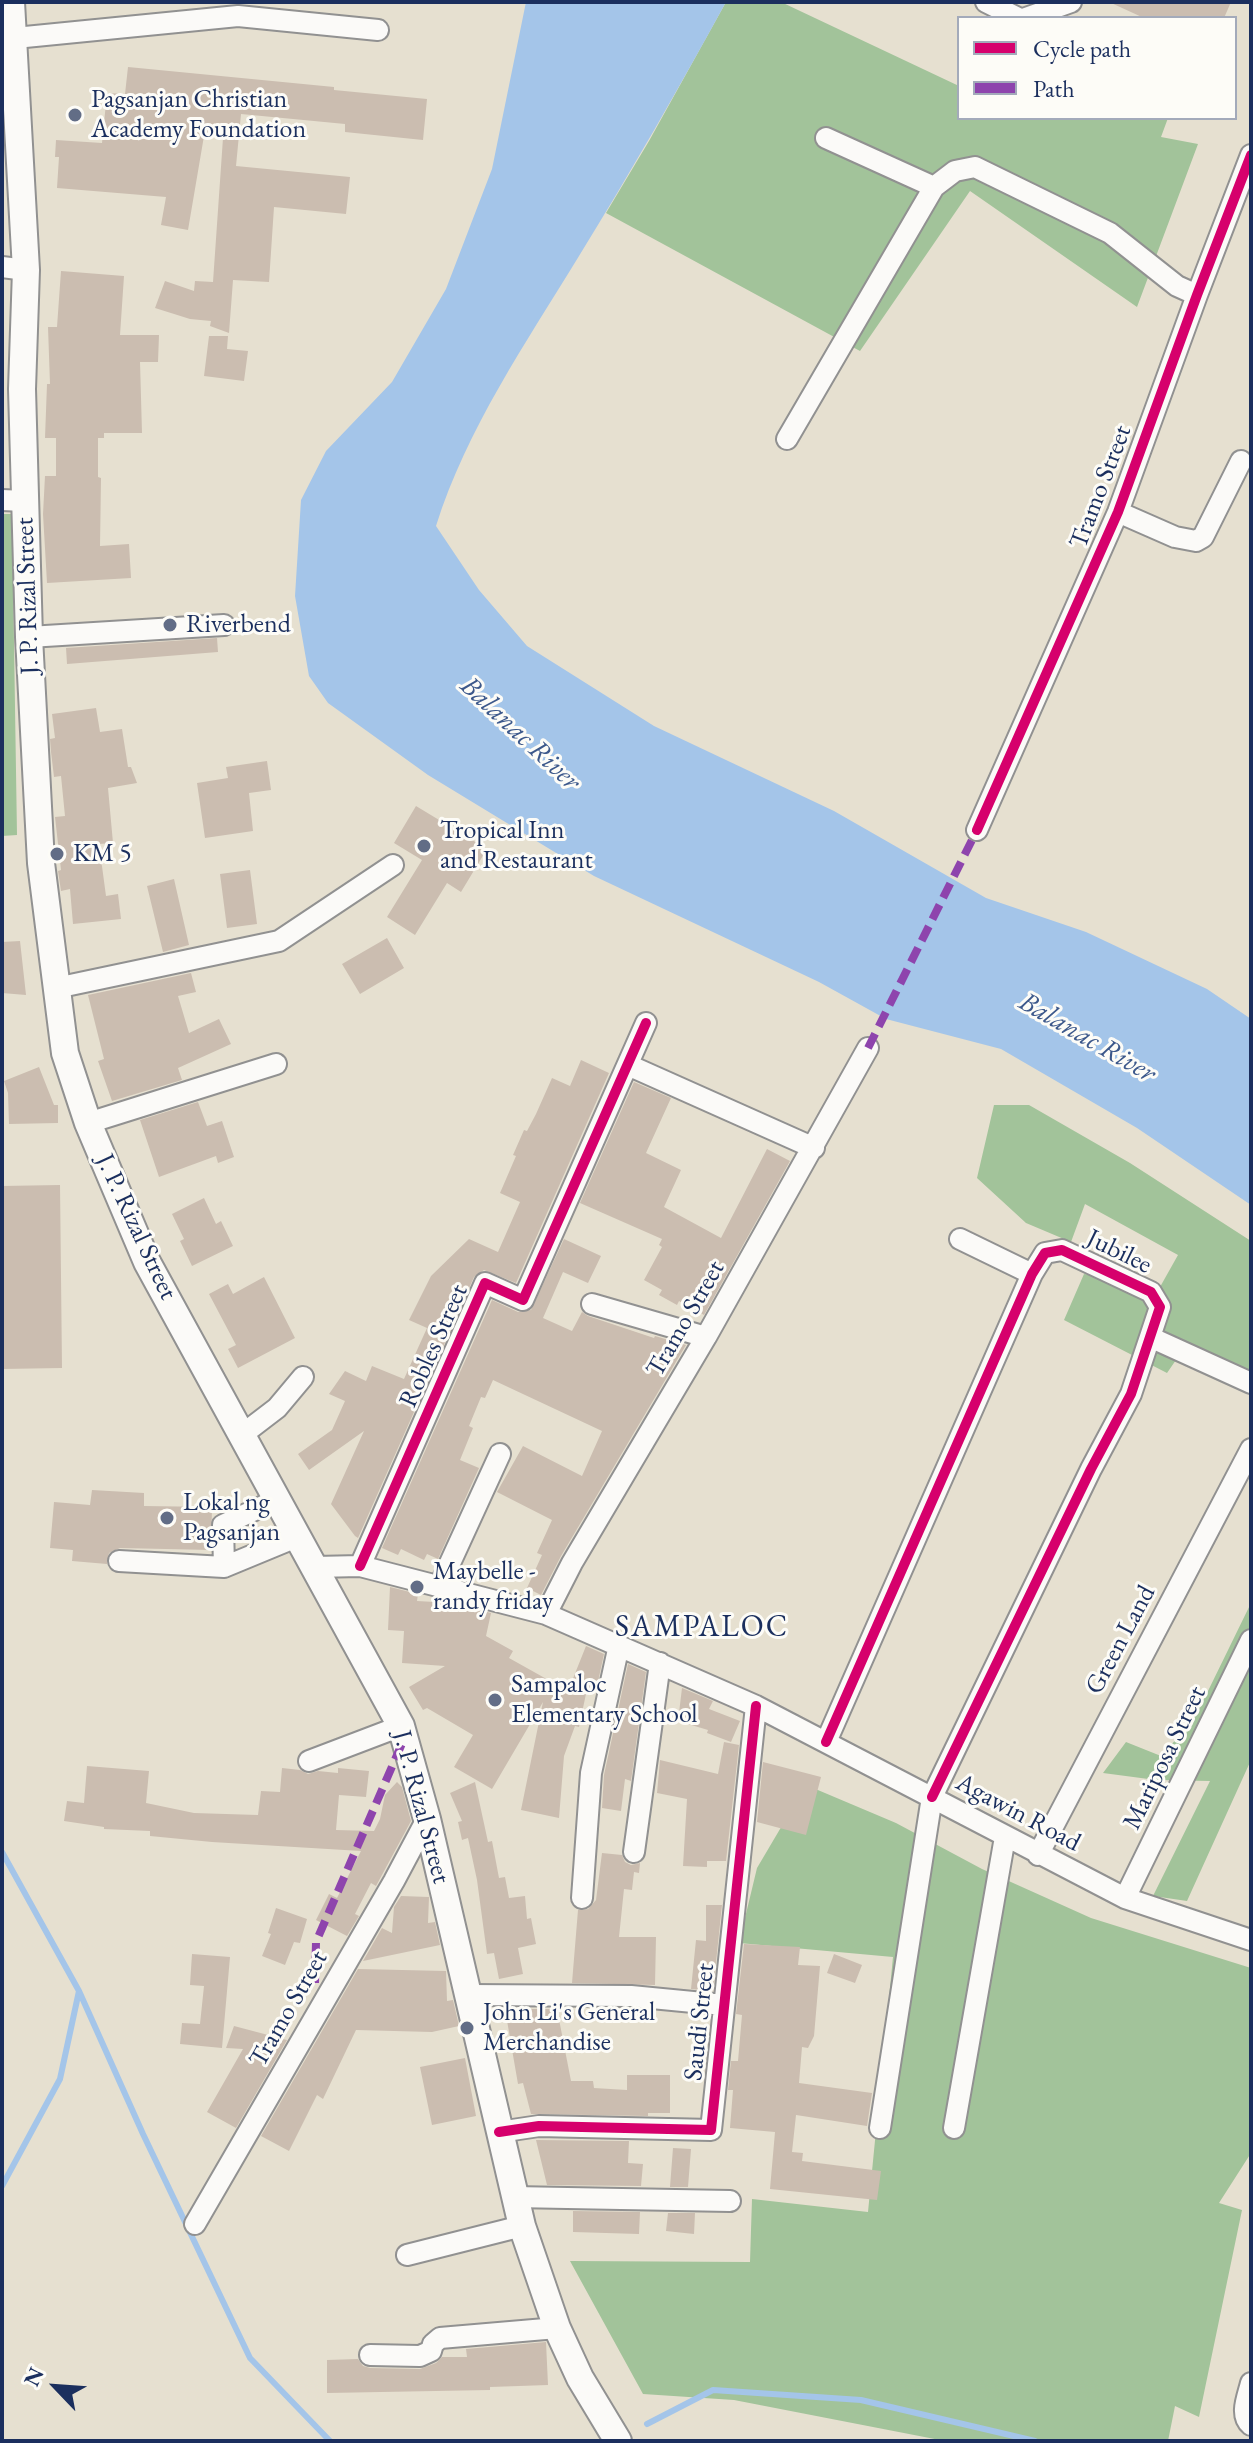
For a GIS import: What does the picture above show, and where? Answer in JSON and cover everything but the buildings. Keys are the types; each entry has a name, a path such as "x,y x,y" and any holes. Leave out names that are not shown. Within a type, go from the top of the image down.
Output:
{"main road":[{"name":"J. P. Rizal Street","path":"11,2 15,38 13,500 29,637 41,863 65,1053 88,1123 147,1262 401,1726 427,1819 469,1995 513,2197 557,2328 580,2378 618,2441"}],"street":[{"path":"986,2 1014,16"},
{"path":"1032,16 1071,2"},
{"path":"15,38 238,16 378,30"},
{"path":"826,138 934,187"},
{"name":"Tramo Street","path":"977,830 1118,512 1251,155"},
{"path":"787,439 934,187 955,171 975,167 1110,233 1177,286 1197,295"},
{"path":"1118,512 1175,537 1196,541 1203,537 1241,461"},
{"path":"29,637 224,625"},
{"path":"56,988 279,941 393,865"},
{"name":"Robles Street","path":"360,1566 485,1283 523,1300 646,1023"},
{"name":"Tramo Street","path":"546,1614 572,1563 706,1337 868,1048"},
{"path":"88,1123 276,1064"},
{"path":"628,1065 814,1148"},
{"path":"960,1239 1032,1274"},
{"name":"Jubilee","path":"826,1742 1032,1274 1045,1253 1062,1250 1151,1292 1160,1307 1131,1394 1091,1469 932,1797 880,2128"},
{"path":"592,1304 706,1337"},
{"path":"1152,1338 1251,1383"},
{"path":"243,1434 284,1402 303,1377"},
{"name":"Green Land","path":"1038,1855 1251,1449"},
{"path":"439,1587 500,1454"},
{"path":"224,1567 223,1525 278,1499"},
{"path":"119,1561 224,1567 299,1536"},
{"name":"Agawin Road","path":"315,1567 360,1566 546,1614 756,1706 1125,1898 1251,1940"},
{"name":"Mariposa Street","path":"1125,1898 1251,1640"},
{"path":"582,1898 591,1773 619,1645"},
{"path":"634,1852 660,1663"},
{"name":"Saudi Street","path":"499,2132 539,2126 711,2130 756,1706"},
{"path":"309,1761 401,1726"},
{"name":"Tramo Street","path":"195,2224 427,1819"},
{"path":"954,2128 1005,1837"},
{"path":"469,1995 631,1996 724,2005"},
{"path":"513,2197 730,2201"},
{"path":"407,2255 522,2226"},
{"path":"370,2355 420,2356 431,2351 440,2338 557,2328"},
{"path":"1247,2429 1244,2415 1251,2383"}],"green space":[{"path":"726,2 781,2 957,85 957,120 1167,120 1161,137 1198,144 1137,307 970,191 860,351 606,213"},
{"path":"2,514 12,514 17,835 2,836"},
{"path":"994,1105 1029,1105 1130,1163 1251,1241 1251,1386 1187,1344 1167,1373 1064,1320 1084,1274 1160,1287 1178,1255 1085,1204 1071,1242 1026,1223 977,1178"},
{"path":"1251,1603 1251,1760 1187,1901 1153,1896 1210,1781 1156,1780 1103,1773 1126,1742 1161,1756 1188,1726"},
{"path":"806,1785 896,1823 982,1869 1091,1918 1251,1968 1251,2153 1219,2203 1242,2210 1199,2417 1175,2406 1168,2441 945,2441 734,2400 643,2394 570,2261 750,2262 752,2199 868,2212 893,1957 739,1943 757,1868"}],"water":[{"name":"Balanac River","path":"526,2 726,2 636,162 499,387 464,455 436,526 479,590 527,646 654,726 834,811 986,898 1086,932 1207,989 1251,1019 1251,1205 1137,1128 1001,1049 886,1019 819,982 594,876 428,775 328,703 309,676 295,596 301,500 326,451 392,382 446,289 492,169"}],"waterway":[{"path":"2,1852 79,1991 60,2079 2,2186"},
{"path":"79,1991 250,2358 330,2441"},
{"path":"647,2424 713,2390 861,2400 1035,2441"}],"marked path":[{"path":"868,1048 977,830"},
{"path":"315,1983 316,1942 404,1739"}],"cycle path":[{"path":"977,830 1118,512 1251,155"},
{"path":"360,1566 485,1283 523,1300 646,1023"},
{"path":"826,1742 1032,1274 1045,1253 1062,1250 1151,1292 1160,1307 1131,1394 1091,1469 932,1797"},
{"path":"499,2132 539,2126 711,2130 756,1706"}],"place":[{"name":"Pagsanjan Christian Academy Foundation","path":"75,115"},
{"name":"Riverbend","path":"170,625"},
{"name":"Tropical Inn and Restaurant","path":"424,846"},
{"name":"KM 5","path":"57,854"},
{"name":"Lokal ng Pagsanjan","path":"167,1518"},
{"name":"Maybelle - randy friday","path":"417,1587"},
{"name":"Sampaloc Elementary School","path":"495,1700"},
{"name":"John Li's General Merchandise","path":"467,2028"}],"district":[{"name":"SAMPALOC","path":"702,1628"}]}
